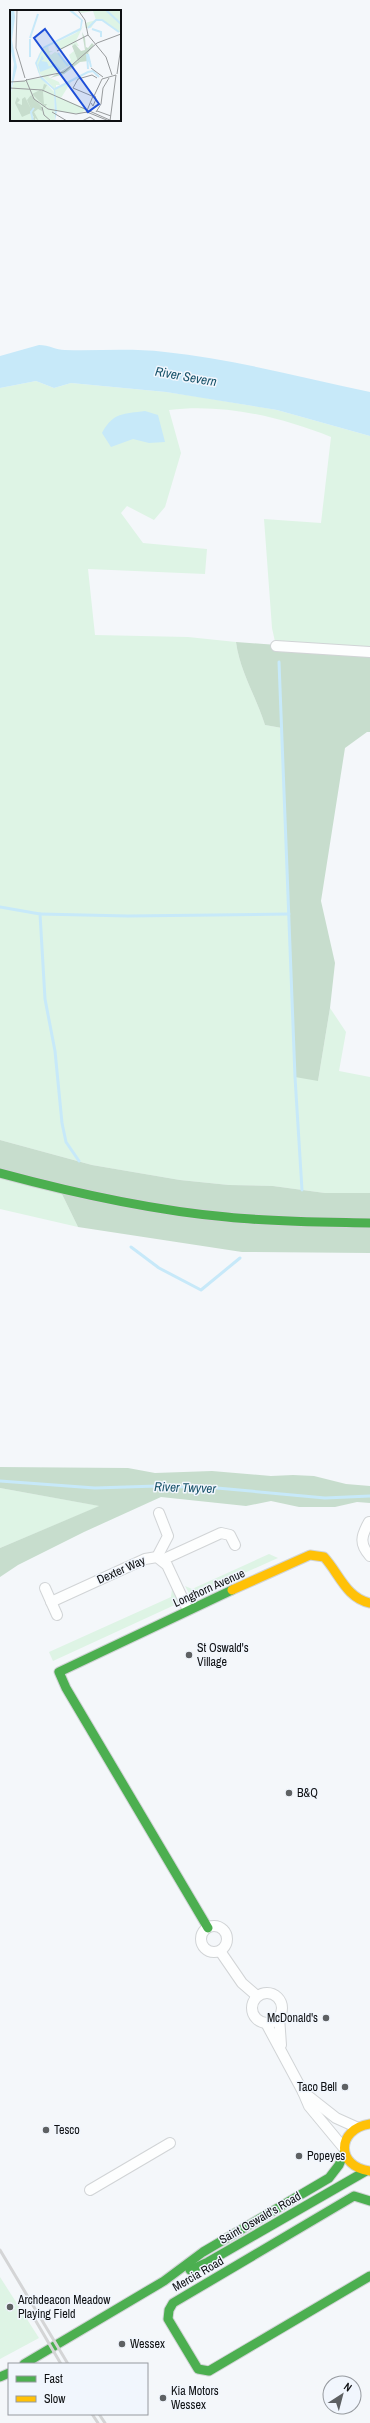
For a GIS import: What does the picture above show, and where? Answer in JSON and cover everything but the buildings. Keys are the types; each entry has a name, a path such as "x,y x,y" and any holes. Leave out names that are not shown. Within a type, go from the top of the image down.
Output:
{"main road":[{"path":"0,1173 60,1190 206,1215 293,1221 370,1223"},
{"name":"Longhorn Avenue","path":"208,1928 66,1688 59,1672 188,1610 310,1555 324,1557 353,1598 361,1602 370,1603"},
{"path":"356,2127 370,2124"},
{"name":"Saint Oswald's Road","path":"26,2363 164,2281 203,2252 329,2178 344,2150 348,2134 356,2127"},
{"path":"344,2150 351,2165 368,2171"},
{"name":"Saint Oswald's Road","path":"164,2281 208,2262 368,2171"},
{"name":"Mercia Road","path":"370,2201 354,2196 173,2303 168,2310 168,2319 198,2369 209,2371 370,2276"}],"street":[{"path":"276,646 370,652"},
{"path":"159,1513 168,1536 160,1558"},
{"path":"369,1522 362,1534 362,1544 370,1556"},
{"path":"160,1558 221,1532 230,1535 234,1545"},
{"name":"Dexter Way","path":"51,1602 145,1559 160,1558 167,1564 188,1610"},
{"path":"45,1588 57,1615"},
{"path":"217,1927 224,1932 226,1941 220,1951 210,1952 201,1944 201,1935 208,1928 217,1927"},
{"path":"220,1951 242,1983 257,1996"},
{"path":"281,2049 279,2017 282,2004 277,1996 267,1992 257,1996 252,2005 252,2011 256,2019 266,2023 281,2049 309,2106 344,2150"},
{"path":"266,2023 279,2017"},
{"path":"303,2092 336,2118 356,2127"},
{"path":"90,2190 170,2143"}],"green space":[{"path":"36,381 54,388 71,383 166,392 200,397 277,410 370,436 370,652 276,646 272,628 264,519 321,523 331,437 292,423 252,413 231,410 189,408 169,410 181,453 165,507 154,520 127,506 121,513 143,543 207,549 205,574 88,569 95,635 188,637 236,642 241,664 265,725 282,728 293,1006 318,1081 330,1008 346,1032 339,1071 370,1077 370,1193 325,1193 273,1186 229,1185 180,1180 92,1165 0,1140 0,388"},
{"path":"236,642 370,652 370,732 367,732 345,748 321,901 335,963 330,1008 318,1081 295,1077 282,728 265,725 241,664"},
{"path":"0,1140 92,1165 180,1180 229,1185 273,1186 325,1193 370,1193 370,1253 242,1252 78,1227 60,1190 0,1173"},
{"path":"0,1173 60,1190 78,1227 0,1209"},
{"path":"0,1467 128,1468 155,1473 212,1471 271,1476 314,1476 346,1484 370,1486 370,1503 357,1502 335,1507 299,1507 271,1501 246,1506 161,1497 84,1532 18,1565 0,1577 0,1548 99,1506 0,1488"},
{"path":"0,1488 100,1506 0,1548"},
{"path":"269,1554 278,1558 191,1597 185,1586 192,1589"},
{"path":"172,1589 179,1603 53,1661 49,1652 171,1597"},
{"name":"Archdeacon Meadow Playing Field","path":"0,2277 39,2338 0,2359"}],"water":[{"name":"River Severn","path":"39,345 62,350 140,350 191,355 242,364 370,392 370,436 277,410 166,392 71,383 54,388 36,381 0,388 0,356"},
{"path":"145,411 158,415 165,442 149,443 133,439 111,447 102,433 110,421 120,415"}],"waterway":[{"path":"279,662 295,1077 302,1190"},
{"path":"0,907 40,914 45,999 55,1051 62,1123 66,1142 79,1161"},
{"path":"40,914 128,916 289,914"},
{"path":"131,1247 159,1268 201,1290 240,1258"},
{"name":"River Twyver","path":"0,1481 95,1488 157,1486 217,1488 325,1498 370,1496"}],"railway":[{"path":"0,2250 67,2363"},
{"path":"30,2311 60,2363"},
{"path":"93,2415 98,2423"},
{"path":"100,2415 105,2423"}],"traffic: fast":[{"path":"0,1173 112,1200 198,1214 245,1219 298,1222 370,1223"},
{"path":"208,1928 66,1688 59,1672 232,1590"},
{"path":"26,2363 164,2281 203,2252 329,2178 339,2165 344,2153"},
{"path":"190,2270 208,2262 366,2171"},
{"path":"370,2201 354,2196 173,2303 169,2310 168,2319 198,2369 209,2371 370,2276"},
{"path":"0,2377 8,2373"}],"traffic: slow":[{"path":"232,1590 310,1555 324,1557 349,1590 355,1596 370,1603"},
{"path":"370,2124 359,2127 351,2133 346,2140 344,2148 346,2156 351,2163 359,2168 370,2171"}],"place":[{"name":"St Oswald's Village","path":"189,1655"},
{"name":"B&Q","path":"289,1793"},
{"name":"McDonald's","path":"326,2018"},
{"name":"Taco Bell","path":"345,2087"},
{"name":"Tesco","path":"46,2130"},
{"name":"Popeyes","path":"299,2156"},
{"name":"Archdeacon Meadow Playing Field","path":"10,2307"},
{"name":"Wessex","path":"122,2344"},
{"name":"Kia Motors Wessex","path":"163,2398"}]}
